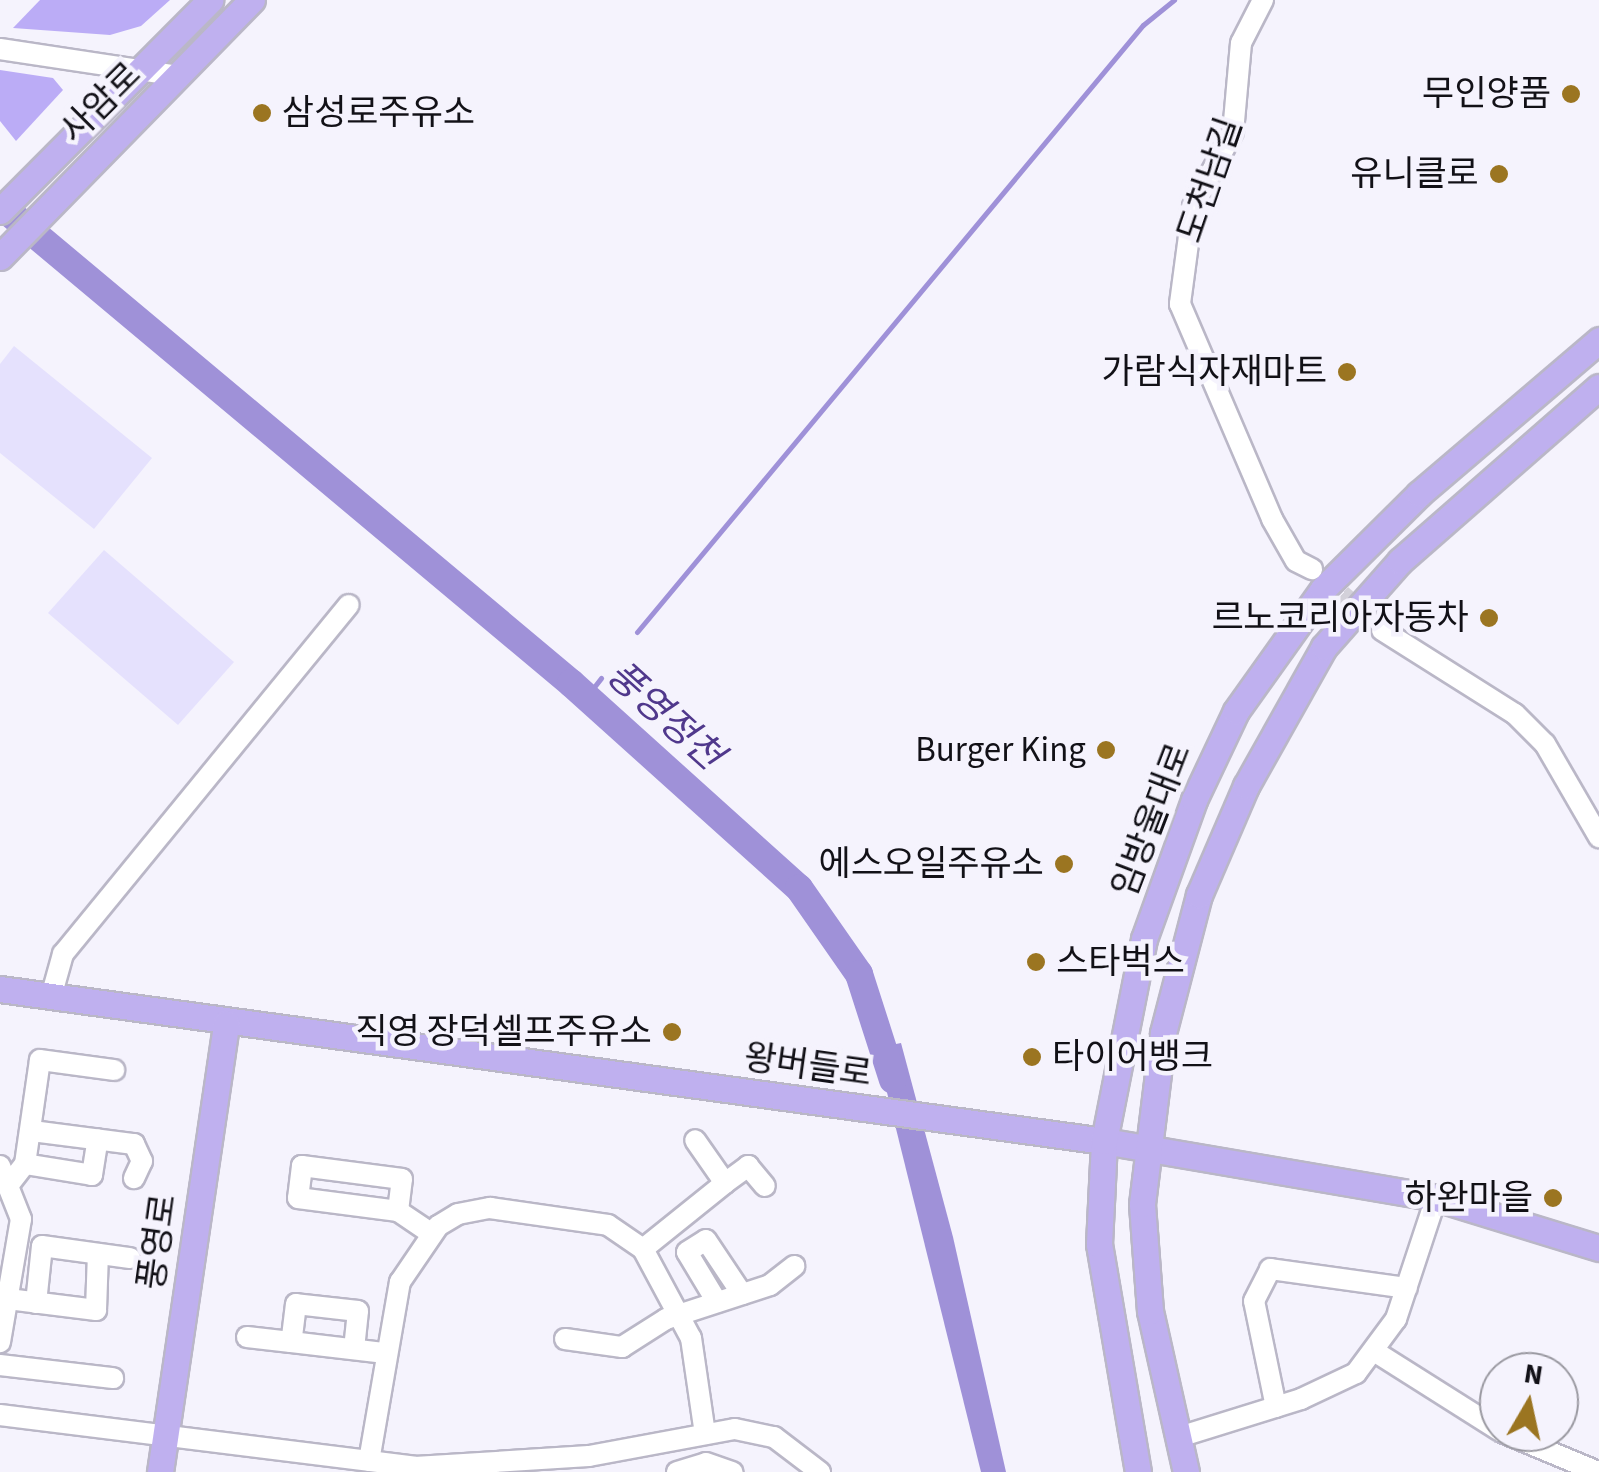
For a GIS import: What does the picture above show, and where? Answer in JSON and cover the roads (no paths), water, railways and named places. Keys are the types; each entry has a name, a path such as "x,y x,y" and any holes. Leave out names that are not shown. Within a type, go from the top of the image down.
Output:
{"main road":[{"name":"사암로","path":"0,212 210,0"},
{"name":"사암로","path":"0,258 252,0"},
{"name":"임방울대로","path":"1138,1472 1099,1244 1104,1142 1144,938 1194,800 1236,711 1280,644 1364,545 1599,340"},
{"name":"임방울대로","path":"1186,1472 1141,1242 1146,1149 1184,943 1282,715 1324,647 1400,561 1599,388"},
{"name":"왕버들로","path":"0,989 1104,1142 1436,1198 1599,1248"},
{"name":"풍영로","path":"160,1472 226,1023"}],"street":[{"name":"도천남길","path":"1263,0 1242,43 1234,132 1193,206 1180,304 1272,518 1296,560 1312,569"},
{"path":"4,44 178,76"},
{"path":"52,997 63,954 349,605"},
{"path":"1382,630 1515,714 1545,744 1599,837"},
{"path":"25,1164 40,1060 114,1070"},
{"path":"32,1132 134,1144 142,1161 134,1178"},
{"path":"0,1342 3,1299 21,1219 5,1174 25,1164 92,1174 98,1139"},
{"path":"695,1140 725,1182"},
{"path":"398,1211 402,1179 302,1166 298,1198 398,1211 431,1233"},
{"path":"643,1249 748,1166 765,1186"},
{"path":"1178,1436 1332,1388 1376,1353 1406,1288 1436,1198"},
{"path":"363,1464 400,1282 431,1233 458,1214 490,1208 608,1225 643,1249 691,1338 704,1434"},
{"path":"717,1302 687,1252 706,1240 742,1294"},
{"path":"36,1302 42,1246 130,1258"},
{"path":"3,1299 96,1310 98,1254"},
{"path":"564,1339 622,1347 680,1314 770,1285 794,1266"},
{"path":"1276,1407 1254,1301 1259,1279 1270,1269 1406,1288"},
{"path":"291,1342 296,1304 358,1311 354,1349"},
{"path":"247,1336 385,1353"},
{"path":"1376,1353 1479,1417"},
{"path":"0,1365 114,1378"},
{"path":"0,1415 415,1470 531,1467 736,1429 774,1437 820,1472"},
{"path":"1551,1452 1598,1472"},
{"path":"677,1472 706,1463 732,1472"}],"waterway":[{"path":"637,632 1143,25 1174,0"},
{"name":"풍영정천","path":"0,205 571,683 799,888 859,974 893,1080"},
{"path":"587,696 601,678"}],"tunnel":[{"path":"1319,575 1382,630"}],"place":[{"name":"무인양품","path":"1571,94"},
{"name":"삼성로주유소","path":"262,113"},
{"name":"유니클로","path":"1499,174"},
{"name":"가람식자재마트","path":"1347,372"},
{"name":"르노코리아자동차","path":"1489,618"},
{"name":"Burger King","path":"1106,750"},
{"name":"에스오일주유소","path":"1064,864"},
{"name":"스타벅스","path":"1036,962"},
{"name":"직영 장덕셀프주유소","path":"672,1032"},
{"name":"타이어뱅크","path":"1032,1057"},
{"name":"하완마을","path":"1553,1198"}]}
